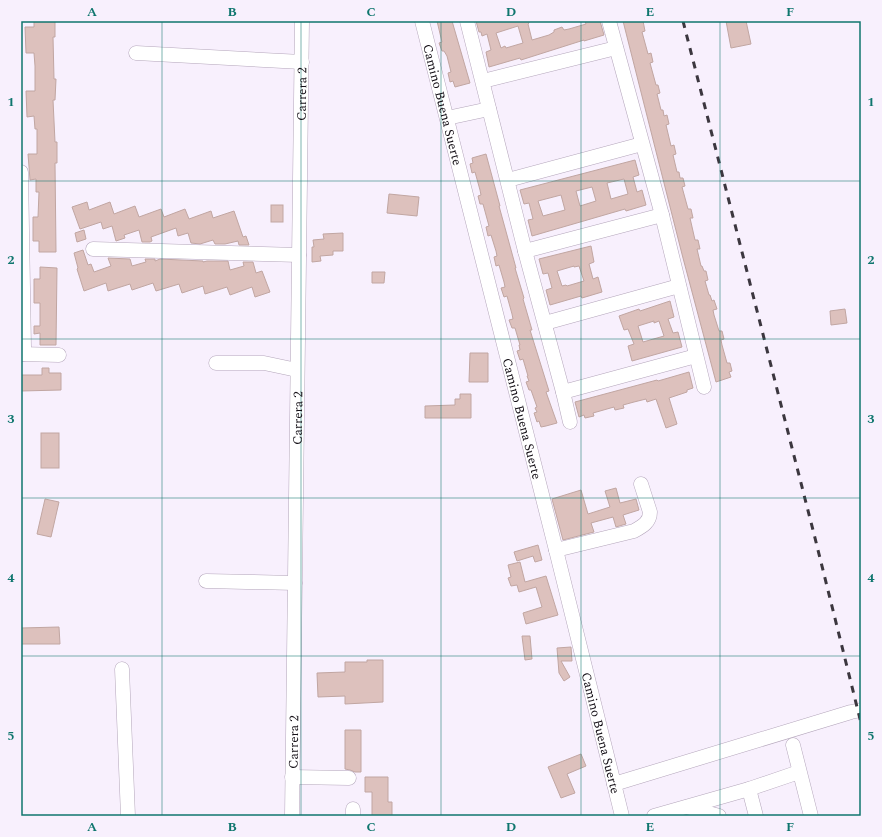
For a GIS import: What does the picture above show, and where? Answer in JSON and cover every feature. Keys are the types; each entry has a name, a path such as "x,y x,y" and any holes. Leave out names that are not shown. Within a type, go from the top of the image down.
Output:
{"street":[{"name":"Carrera 2","path":"292,816 302,21"},
{"name":"Camino Buena Suerte","path":"422,21 622,816"},
{"path":"467,21 570,422"},
{"path":"609,21 662,215 704,387"},
{"path":"483,81 616,48"},
{"path":"136,54 302,62"},
{"path":"447,118 489,109"},
{"path":"508,180 642,144"},
{"path":"21,172 24,347 22,354 59,356"},
{"path":"525,251 662,215"},
{"path":"93,249 299,255"},
{"path":"545,322 679,286"},
{"path":"563,392 696,356"},
{"path":"216,363 264,363 297,370"},
{"path":"556,550 634,531 646,524 650,516 650,512 641,484"},
{"path":"206,581 295,582"},
{"path":"122,669 128,816"},
{"path":"614,784 861,710"},
{"path":"792,745 810,816"},
{"path":"654,816 749,789 799,772"},
{"path":"292,776 349,778"},
{"path":"749,789 756,816"},
{"path":"686,807 719,816"}],"building":[{"path":"34,21 55,21 55,37 53,37 54,79 56,79 55,100 53,100 55,142 57,142 57,163 55,163 56,252 39,252 39,241 33,241 33,217 38,217 39,192 36,192 36,179 30,180 28,154 37,154 37,129 35,129 34,116 27,117 26,91 35,91 35,66 34,53 26,53 25,27 34,27"},
{"path":"437,21 452,21 470,83 455,87 453,81 450,82 448,73 451,72 447,56 444,51 442,51 439,43 442,42"},
{"path":"476,21 529,21 528,24 532,40 549,35 554,32 554,30 562,27 564,30 586,24 585,21 600,21 604,35 521,60 520,58 489,67 486,52 491,50 487,34 482,36 481,32 479,32","holes":["518,26 523,43 501,48 496,33"]},
{"path":"623,21 643,21 645,31 642,32 648,54 651,53 653,62 650,63 656,85 658,85 660,93 657,94 661,110 663,110 664,116 667,115 669,124 666,125 671,146 674,145 676,154 673,155 677,172 679,172 680,178 683,178 685,186 682,187 688,209 691,209 693,218 690,218 695,240 698,240 700,249 697,249 701,266 704,271 706,271 708,280 705,281 709,295 712,301 714,300 717,309 713,310 714,315 719,331 722,331 724,339 721,340 722,345 727,363 730,363 732,371 729,372 731,377 716,382 683,258"},
{"path":"726,21 746,21 751,44 731,48"},
{"path":"486,154 532,330 530,330 549,391 546,392 557,423 546,426 541,427 539,421 537,422 534,413 537,412 535,408 537,407 531,390 529,390 526,382 529,381 523,359 520,360 517,351 520,350 520,345 515,328 512,328 509,320 513,319 507,296 504,297 501,288 505,287 504,282 499,265 496,266 494,257 497,256 496,251 491,235 488,236 486,227 489,226 483,204 480,204 478,196 481,195 480,190 475,172 472,173 470,164 473,163 472,158"},
{"path":"635,160 639,175 633,177 637,192 642,190 646,205 626,211 625,209 532,236 528,220 533,219 529,203 524,204 520,190","holes":["624,179 628,194 611,199 607,183","592,187 596,201 580,206 576,191","561,195 565,210 543,216 538,201"]},
{"path":"389,194 419,197 417,216 387,213"},
{"path":"87,202 89,210 110,202 114,214 135,206 139,217 161,209 164,217 185,209 189,219 211,211 213,218 234,211 243,237 246,236 249,245 239,245 238,241 225,244 215,244 213,240 200,244 191,243 188,233 178,236 176,228 151,237 152,241 150,242 142,242 139,230 124,235 125,238 116,241 112,226 103,229 101,222 80,229 72,207"},
{"path":"271,205 283,205 283,222 271,222"},
{"path":"84,230 86,239 77,242 75,233"},
{"path":"343,233 343,251 333,251 333,255 320,256 321,261 312,262 312,247 314,247 313,240 324,239 323,234"},
{"path":"591,246 594,262 589,264 593,279 598,277 602,292 582,298 581,296 550,305 546,290 552,288 548,273 543,274 539,259","holes":["579,266 584,281 562,286 557,271"]},
{"path":"83,250 88,265 91,264 94,272 111,266 108,258 130,259 132,266 146,262 145,259 155,259 155,261 160,259 203,262 228,261 230,270 244,266 243,262 253,262 256,273 262,271 270,292 255,297 252,287 230,295 227,287 205,294 203,286 182,293 179,284 156,291 153,283 132,290 130,284 108,291 106,283 84,291 74,253"},
{"path":"40,267 57,268 56,345 40,345 40,333 34,334 34,326 40,326 40,303 34,303 34,279 40,279"},
{"path":"372,272 385,272 384,283 372,283"},
{"path":"670,301 674,317 668,319 673,333 678,332 682,347 632,361 628,346 634,344 628,329 624,330 619,316 639,309 640,311","holes":["654,321 654,323 659,321 664,336 643,342 638,326"]},
{"path":"845,309 847,323 831,325 830,311"},
{"path":"470,353 488,353 488,382 469,382"},
{"path":"42,368 49,368 49,373 61,373 61,390 21,391 21,375 42,375"},
{"path":"689,372 693,388 687,390 687,392 669,398 677,424 666,428 656,399 647,402 646,399 634,402 623,405 624,408 615,410 614,407 593,413 594,416 585,418 584,415 579,417 575,402"},
{"path":"460,394 471,394 471,418 425,418 425,406 455,405 455,399 460,399"},
{"path":"41,433 59,433 59,468 41,468"},
{"path":"616,488 620,503 636,499 639,510 623,515 626,524 616,527 613,517 591,523 594,532 563,540 552,499 581,490 588,514 610,507 605,491"},
{"path":"45,499 59,502 51,537 37,534"},
{"path":"538,545 542,560 535,562 533,556 517,561 514,552"},
{"path":"520,562 525,582 546,576 558,615 526,624 523,613 542,607 536,587 519,592 517,585 511,586 508,578 511,577 508,565"},
{"path":"59,627 60,644 21,644 21,628"},
{"path":"522,636 530,636 532,659 525,660"},
{"path":"571,647 572,661 561,661 570,677 564,681 559,673 557,648"},
{"path":"367,660 383,660 383,702 345,704 345,696 318,697 317,673 345,672 345,662 367,662"},
{"path":"345,730 361,730 361,772 345,769"},
{"path":"581,754 586,766 567,774 575,793 561,798 548,767"},
{"path":"365,777 388,777 388,802 392,802 392,816 372,816 372,792 365,792"}],"railway":[{"path":"683,21 861,723"}]}
